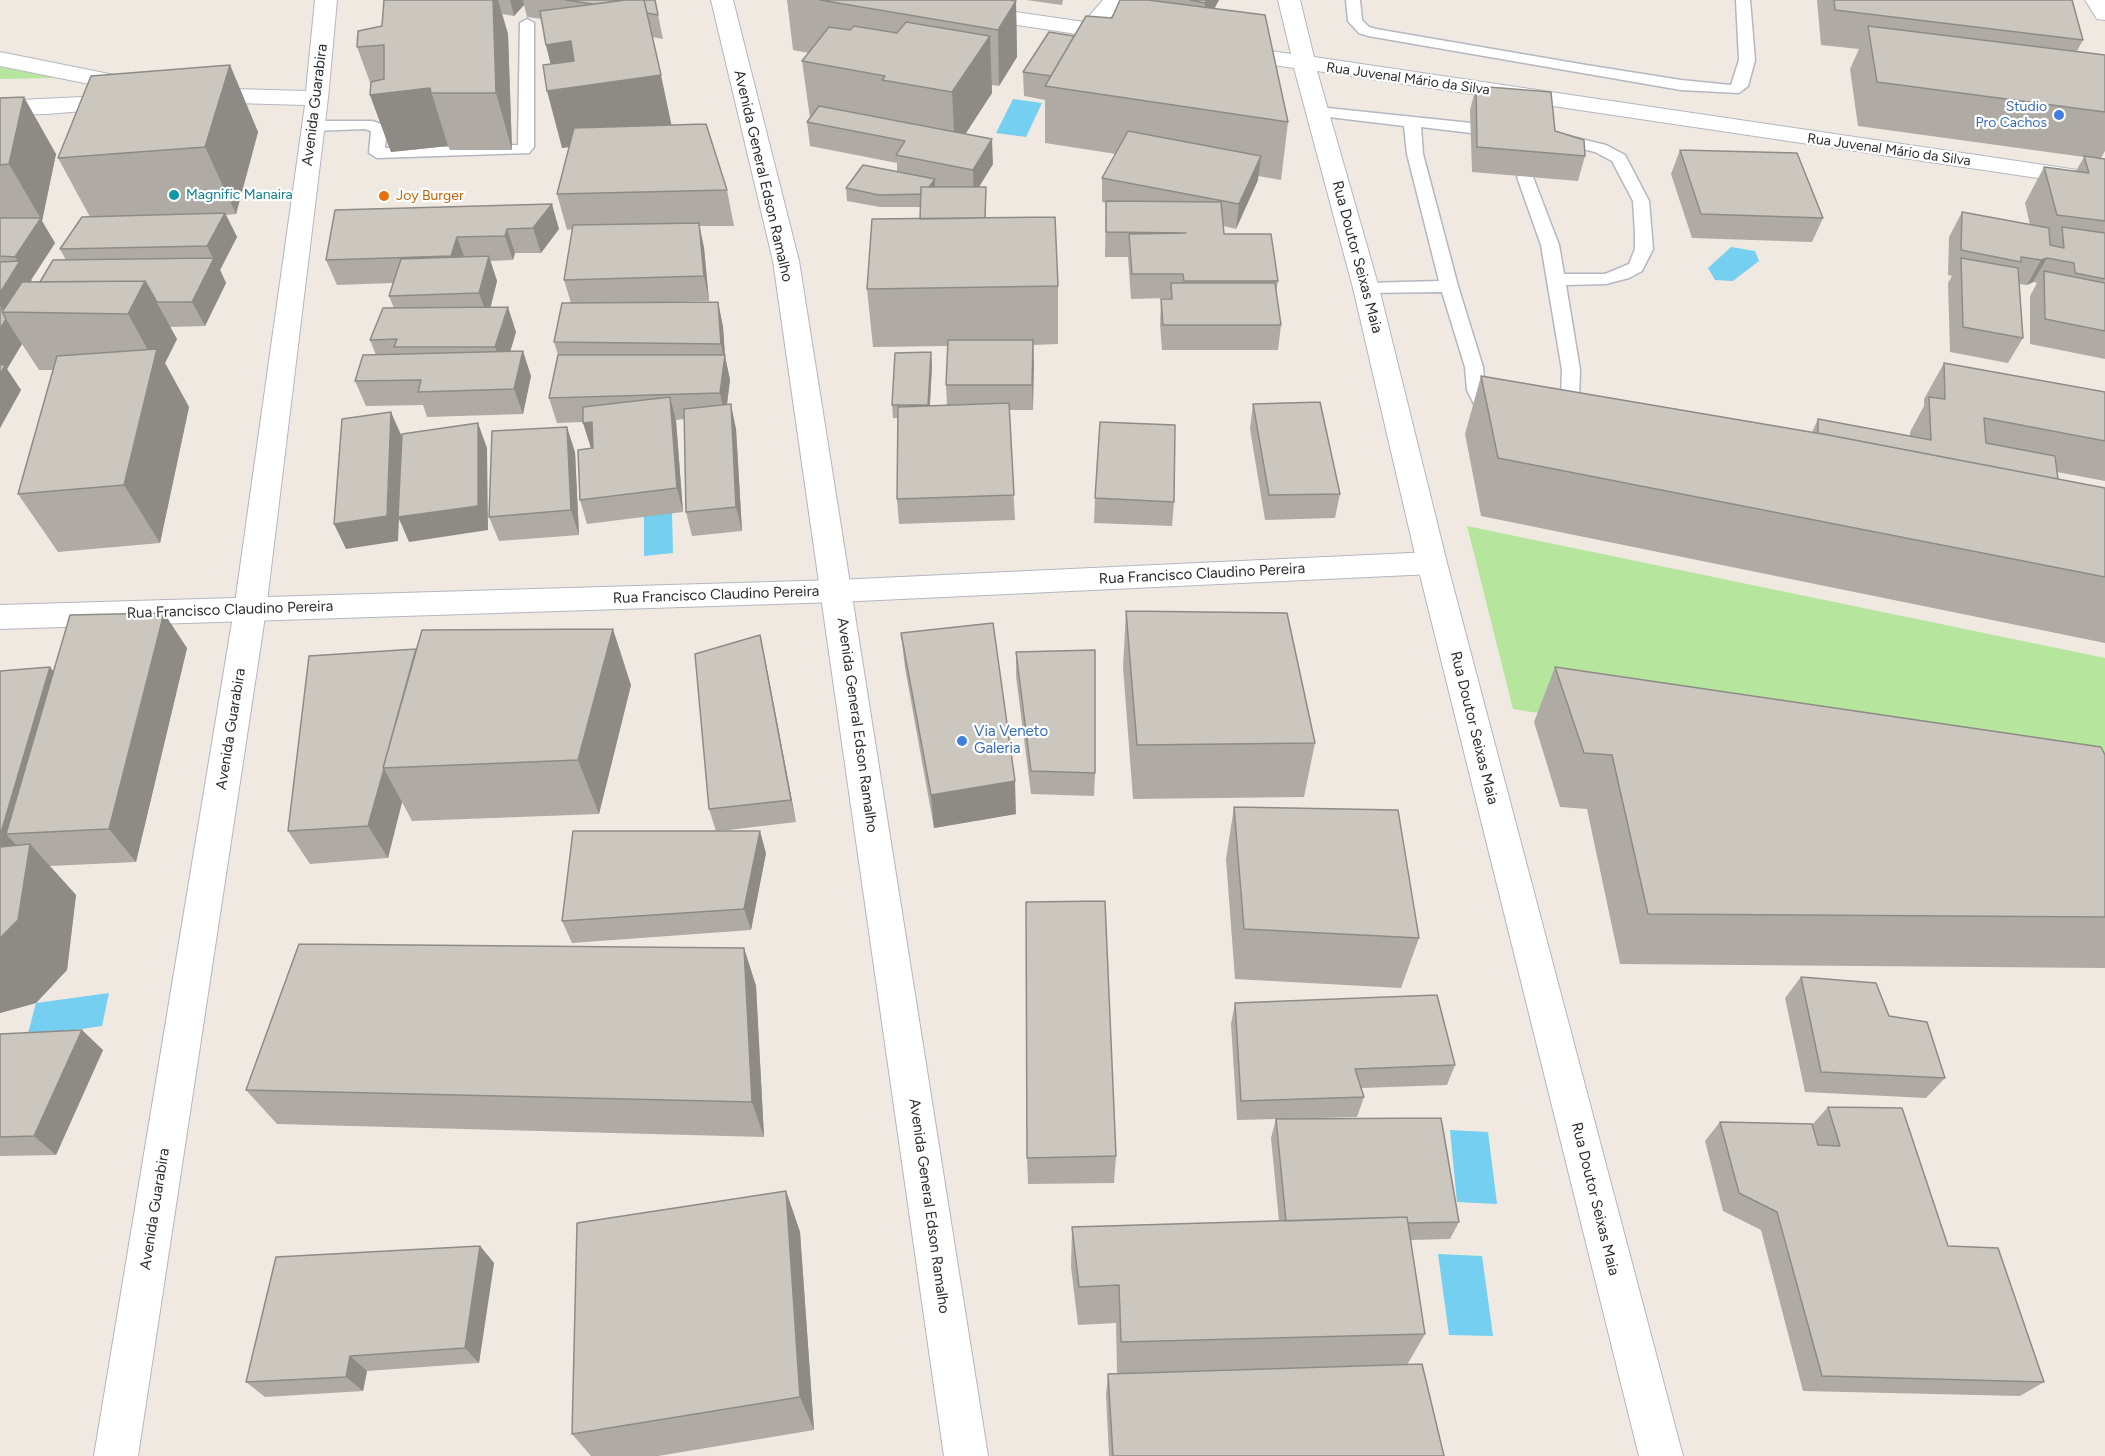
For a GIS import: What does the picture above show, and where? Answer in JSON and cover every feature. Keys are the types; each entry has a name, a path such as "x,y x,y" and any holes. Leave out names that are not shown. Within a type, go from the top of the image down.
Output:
{"main road":[{"name":"Avenida Guarabira","path":"116,1456 250,610 315,112 326,0"},
{"name":"Avenida General Edson Ramalho","path":"722,0 786,261 966,1456"},
{"path":"890,0 1146,37"},
{"path":"1090,28 1114,0"},
{"name":"Rua Doutor Seixas Maia","path":"1289,0 1304,64 1366,288 1432,563 1661,1456"},
{"path":"2096,0 2105,14"},
{"name":"Rua Juvenal Mário da Silva","path":"1214,49 2105,182"},
{"path":"0,59 156,94 108,104 0,108"},
{"path":"179,95 315,112"},
{"name":"Rua Francisco Claudino Pereira","path":"0,617 837,591 1432,563"}],"lane":[{"path":"1353,0 1355,21 1364,30 1401,40 1681,85 1734,90 1740,86 1747,60 1743,0"},
{"path":"315,112 379,128 377,153 523,150 526,147 527,23"},
{"path":"1318,112 1471,128"},
{"path":"1413,121 1415,154 1449,286 1474,367 1476,390 1482,402 1493,410 1509,414"},
{"path":"1546,136 1600,148 1619,158 1641,201 1644,233 1644,249 1636,267 1623,274 1606,279 1556,280"},
{"path":"1525,177 1550,245 1571,370 1570,398 1557,417 1537,421"},
{"path":"1366,288 1449,286"}],"green space":[{"path":"0,67 55,78 0,79"},
{"path":"1467,526 2105,658 2105,779 2082,800 1513,709"}],"water":[{"path":"1013,99 1042,103 1026,137 996,133"},
{"path":"1731,247 1755,251 1759,261 1733,281 1715,280 1708,268"},
{"path":"672,513 673,553 644,556 644,516"},
{"path":"109,993 102,1026 27,1037 36,1003"},
{"path":"1450,1130 1488,1132 1497,1204 1457,1202"},
{"path":"1438,1254 1482,1256 1493,1336 1449,1335"}],"building":[{"path":"384,0 493,0 496,93 431,93 430,88 370,95 371,82 384,79 384,45 357,47 358,31 382,26"},
{"path":"566,0 626,0 593,4"},
{"path":"626,0 644,0 661,75 547,91 543,65 574,61 571,41 546,45 540,11"},
{"path":"644,0 655,0 658,15 647,13"},
{"path":"820,0 1010,0 1016,1 998,30"},
{"path":"1120,0 1148,0 1265,15 1288,122 1045,86 1086,16 1112,18"},
{"path":"1190,0 1207,0 1205,3"},
{"path":"1834,0 2072,0 2083,40 1835,10"},
{"path":"906,22 990,36 952,92 882,80 885,76 802,61 829,27 850,30 854,26 897,33"},
{"path":"1868,26 2105,55 2105,112 1877,82"},
{"path":"1049,32 1074,36 1051,76 1023,72"},
{"path":"230,65 205,147 58,158 91,76"},
{"path":"1476,86 1551,92 1555,131 1584,140 1585,156 1477,147"},
{"path":"24,97 9,164 0,165 0,98"},
{"path":"819,106 992,139 973,170 896,155 905,141 807,122"},
{"path":"706,124 727,190 557,194 574,128"},
{"path":"1128,131 1261,156 1239,204 1102,178"},
{"path":"1680,150 1797,153 1823,218 1701,214"},
{"path":"2084,156 2105,159 2105,221 2057,215 2044,167 2089,173"},
{"path":"863,165 935,179 929,187 921,187 921,194 879,195 846,188"},
{"path":"921,187 986,187 985,218 920,219"},
{"path":"1106,201 1221,202 1224,234 1271,234 1278,281 1184,281 1183,274 1132,274 1129,234 1186,233 1106,232"},
{"path":"552,204 533,228 507,229 505,236 457,237 451,256 326,260 335,210"},
{"path":"1962,212 2049,228 2050,245 2064,248 2062,227 2105,233 2105,279 2075,273 2074,263 2047,258 2041,260 2021,257 2021,262 1961,250"},
{"path":"225,213 207,246 60,249 82,217"},
{"path":"1055,217 1058,286 867,289 872,219"},
{"path":"0,218 41,218 15,257 0,256"},
{"path":"699,223 704,276 564,280 573,225"},
{"path":"489,256 479,293 389,296 401,259"},
{"path":"214,258 192,302 157,302 145,281 40,282 53,260"},
{"path":"1961,258 2018,268 2023,338 1963,327"},
{"path":"20,261 0,293 0,262"},
{"path":"2044,271 2105,283 2105,331 2045,319"},
{"path":"145,281 128,314 2,312 22,282"},
{"path":"1171,283 1275,283 1281,325 1163,325 1161,299 1172,299"},
{"path":"718,302 721,344 554,342 562,303"},
{"path":"508,307 495,347 394,347 397,339 370,340 383,308"},
{"path":"0,309 4,309 2,312 6,319 0,329"},
{"path":"948,340 1033,340 1032,385 946,385"},
{"path":"157,349 124,485 18,494 57,356"},
{"path":"523,351 514,389 418,392 421,380 355,381 363,355"},
{"path":"931,352 928,405 892,405 895,353"},
{"path":"558,355 725,355 720,393 549,398"},
{"path":"1944,363 2105,392 2105,441 1984,418 1986,443 2055,456 2058,479 1818,433 1818,419 1931,440 1929,397 1945,399"},
{"path":"1481,376 1828,435 2105,488 2105,577 1498,458"},
{"path":"670,397 677,488 580,500 578,450 593,448 592,422 583,423 583,407"},
{"path":"1320,402 1340,494 1269,495 1253,404"},
{"path":"1009,403 1014,495 897,499 898,407"},
{"path":"731,404 736,507 686,512 684,409"},
{"path":"391,412 387,516 334,524 342,419"},
{"path":"1100,422 1175,425 1174,502 1095,498"},
{"path":"478,423 478,506 398,517 402,434"},
{"path":"567,427 571,510 489,517 492,431"},
{"path":"1126,611 1287,613 1315,743 1137,745"},
{"path":"164,613 109,829 6,834 70,615"},
{"name":"Via Veneto Galeria","path":"993,623 1015,781 931,795 901,633"},
{"path":"613,629 578,760 383,768 422,630"},
{"path":"760,635 791,800 709,809 695,654"},
{"path":"416,649 368,826 288,831 309,656"},
{"path":"1095,650 1095,773 1031,771 1016,652"},
{"path":"50,667 0,836 0,671"},
{"path":"1555,667 2101,747 2105,755 2105,917 1648,914 1612,755 1584,753"},
{"path":"1234,807 1398,810 1419,938 1244,929"},
{"path":"573,831 760,831 744,909 562,921"},
{"path":"30,844 18,920 0,938 0,847"},
{"path":"1105,901 1116,1156 1027,1158 1026,902"},
{"path":"299,944 744,948 752,1102 246,1090"},
{"path":"1801,977 1876,983 1889,1016 1927,1022 1945,1078 1821,1072"},
{"path":"1437,995 1455,1065 1355,1069 1364,1097 1241,1101 1235,1003"},
{"path":"82,1030 34,1136 0,1137 0,1034"},
{"path":"1828,1107 1902,1108 1948,1246 1998,1248 2044,1382 1822,1376 1777,1212 1739,1193 1720,1122 1812,1124 1818,1145 1840,1146"},
{"path":"1441,1118 1459,1222 1408,1223 1407,1217 1286,1221 1276,1119"},
{"path":"786,1191 800,1397 572,1434 577,1223"},
{"path":"1407,1217 1425,1334 1121,1342 1119,1285 1079,1287 1072,1227"},
{"path":"480,1246 465,1348 350,1356 346,1377 246,1382 276,1257"},
{"path":"1422,1364 1444,1456 1113,1456 1108,1374"}],"place":[{"name":"Studio Pro Cachos","path":"2059,115"},
{"name":"Magnific Manaira","path":"174,195"},
{"name":"Joy Burger","path":"384,196"},
{"name":"Via Veneto Galeria","path":"962,741"}]}
